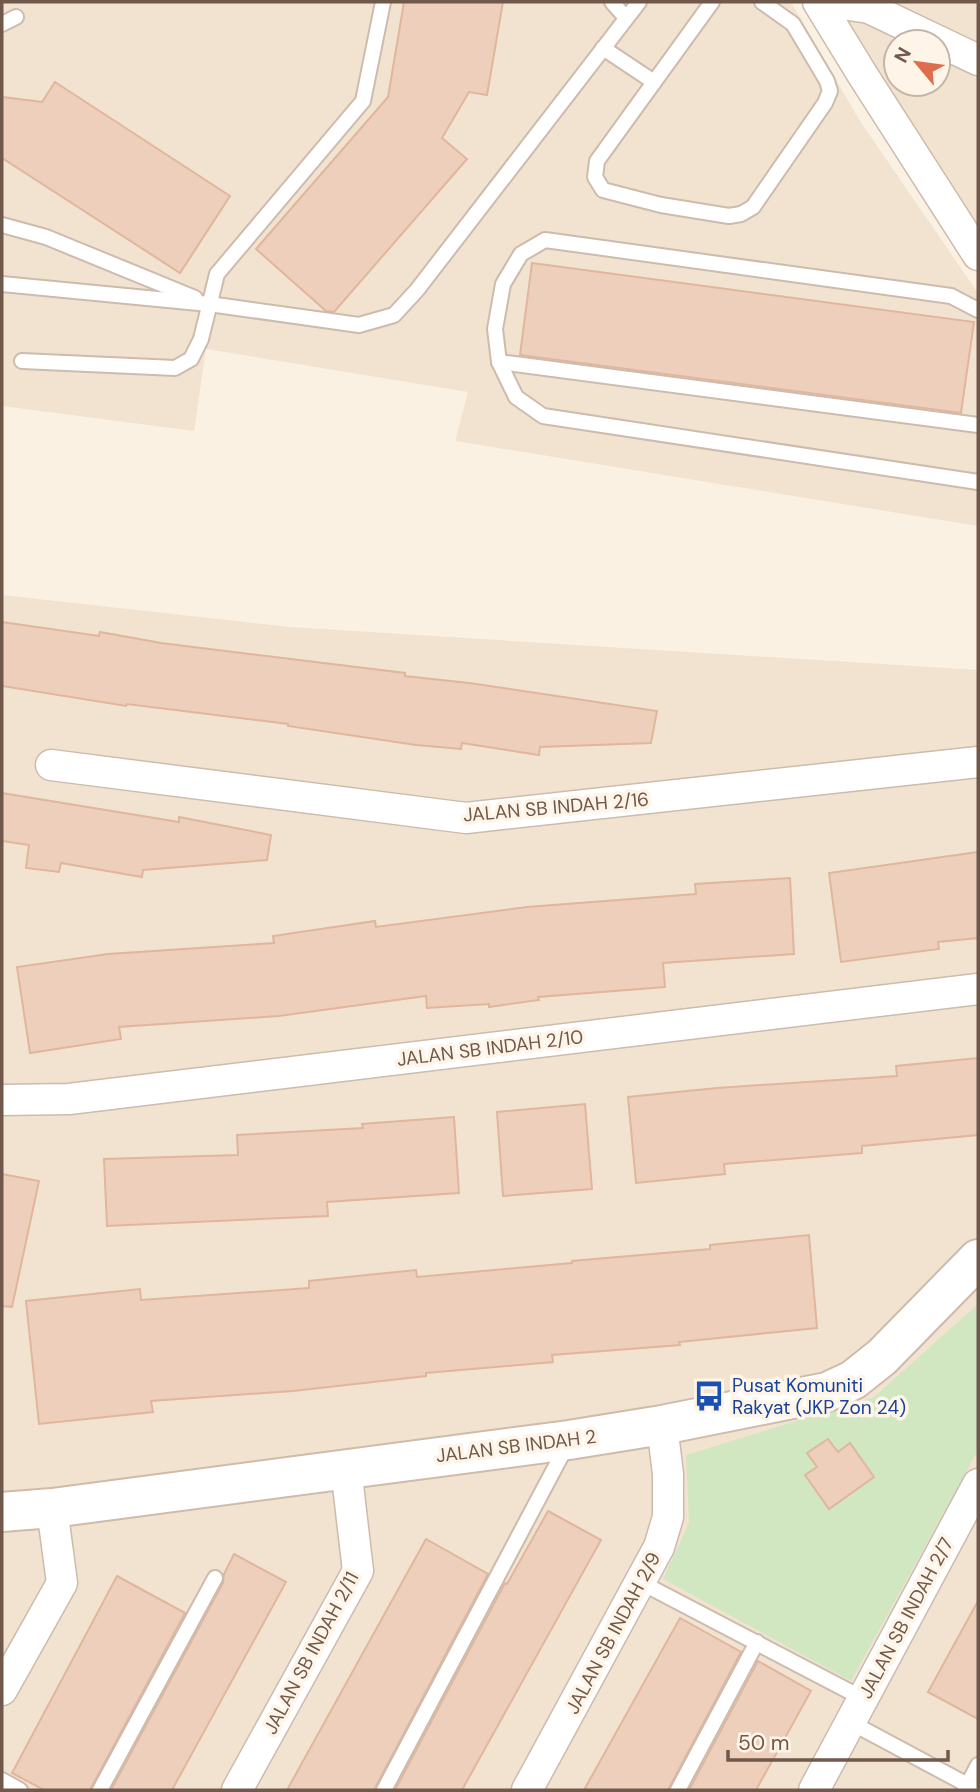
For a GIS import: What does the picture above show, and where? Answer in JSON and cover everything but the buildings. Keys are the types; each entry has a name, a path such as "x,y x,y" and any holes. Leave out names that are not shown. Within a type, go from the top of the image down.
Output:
{"street":[{"path":"978,60 902,11 842,4 822,6 862,74 978,255"},
{"name":"JALAN SB INDAH 2/16","path":"51,765 466,818 978,762"},
{"name":"JALAN SB INDAH 2/10","path":"2,1100 69,1099 978,989"},
{"name":"JALAN SB INDAH 2","path":"2,1512 52,1508 569,1440 662,1426 827,1392 853,1380 882,1357 978,1259"},
{"name":"JALAN SB INDAH 2/9","path":"527,1790 642,1583 659,1547 668,1517 668,1474 662,1426"},
{"name":"JALAN SB INDAH 2/11","path":"237,1790 358,1571 346,1468"},
{"name":"JALAN SB INDAH 2/7","path":"814,1790 978,1484"},
{"path":"2,1690 62,1583 52,1508"}],"lane":[{"path":"22,361 175,368 191,359 201,339 217,274 363,101 383,2"},
{"path":"612,2 626,18"},
{"path":"2,285 209,303 359,325 394,315 417,290 639,2"},
{"path":"712,2 597,161 595,177 603,190 661,205 729,216 741,214 753,207 825,103 830,91 827,81 793,24 762,2"},
{"path":"2,24 16,17"},
{"path":"603,48 654,82"},
{"path":"2,225 46,237 209,303"},
{"path":"978,310 951,296 545,240 521,254 503,284 495,329 499,362 516,397 544,416 978,482"},
{"path":"499,362 978,425"},
{"path":"384,1790 569,1440"},
{"path":"100,1790 215,1578"},
{"path":"642,1583 757,1642 970,1789 978,1765"},
{"path":"678,1790 757,1642"},
{"path":"2,1780 20,1790"}],"shaded area":[{"path":"2,2 791,2 860,121 978,293 978,526 455,441 468,392 206,349 194,431 2,406"},
{"path":"818,2 978,2 978,226 887,98 952,98 952,28 882,28 882,92"},
{"path":"2,595 290,627 978,670 978,1790 2,1790"}],"green space":[{"path":"978,1304 978,1450 851,1681 663,1579 689,1523 686,1455 874,1397"}],"place":[{"name":"Pusat Komuniti Rakyat (JKP Zon 24)","path":"709,1396"}]}
